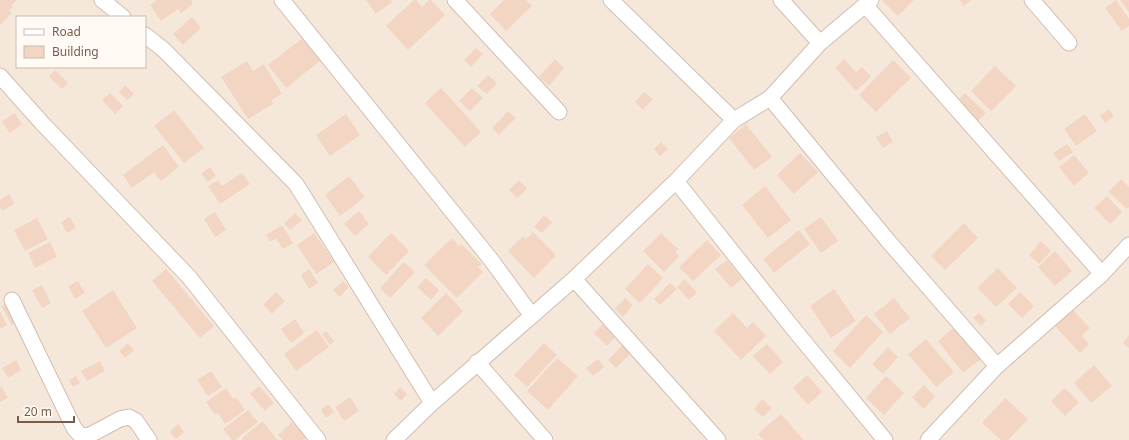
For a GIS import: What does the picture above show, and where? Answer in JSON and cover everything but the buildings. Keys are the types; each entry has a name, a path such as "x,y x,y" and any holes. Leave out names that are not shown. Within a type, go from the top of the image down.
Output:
{"street":[{"path":"102,0 122,16"},
{"path":"282,0 492,261 532,316"},
{"path":"455,0 559,112"},
{"path":"611,0 734,120"},
{"path":"781,0 820,43"},
{"path":"1032,0 1069,43"},
{"path":"394,440 477,362 574,279 676,181 734,120 770,98 820,43 868,3 1102,274"},
{"path":"146,36 164,50 296,184 432,403"},
{"path":"0,76 42,123 189,277 318,440"},
{"path":"770,98 889,242 997,366"},
{"path":"676,181 792,327 885,440"},
{"path":"928,440 997,366 1102,274 1129,246"},
{"path":"574,279 718,440"},
{"path":"12,300 74,428 80,435 88,436 120,420 129,418 136,421 149,440"},
{"path":"477,362 545,440"}],"shaded area":[{"path":"0,0 1129,0 1129,440 0,440"}]}
